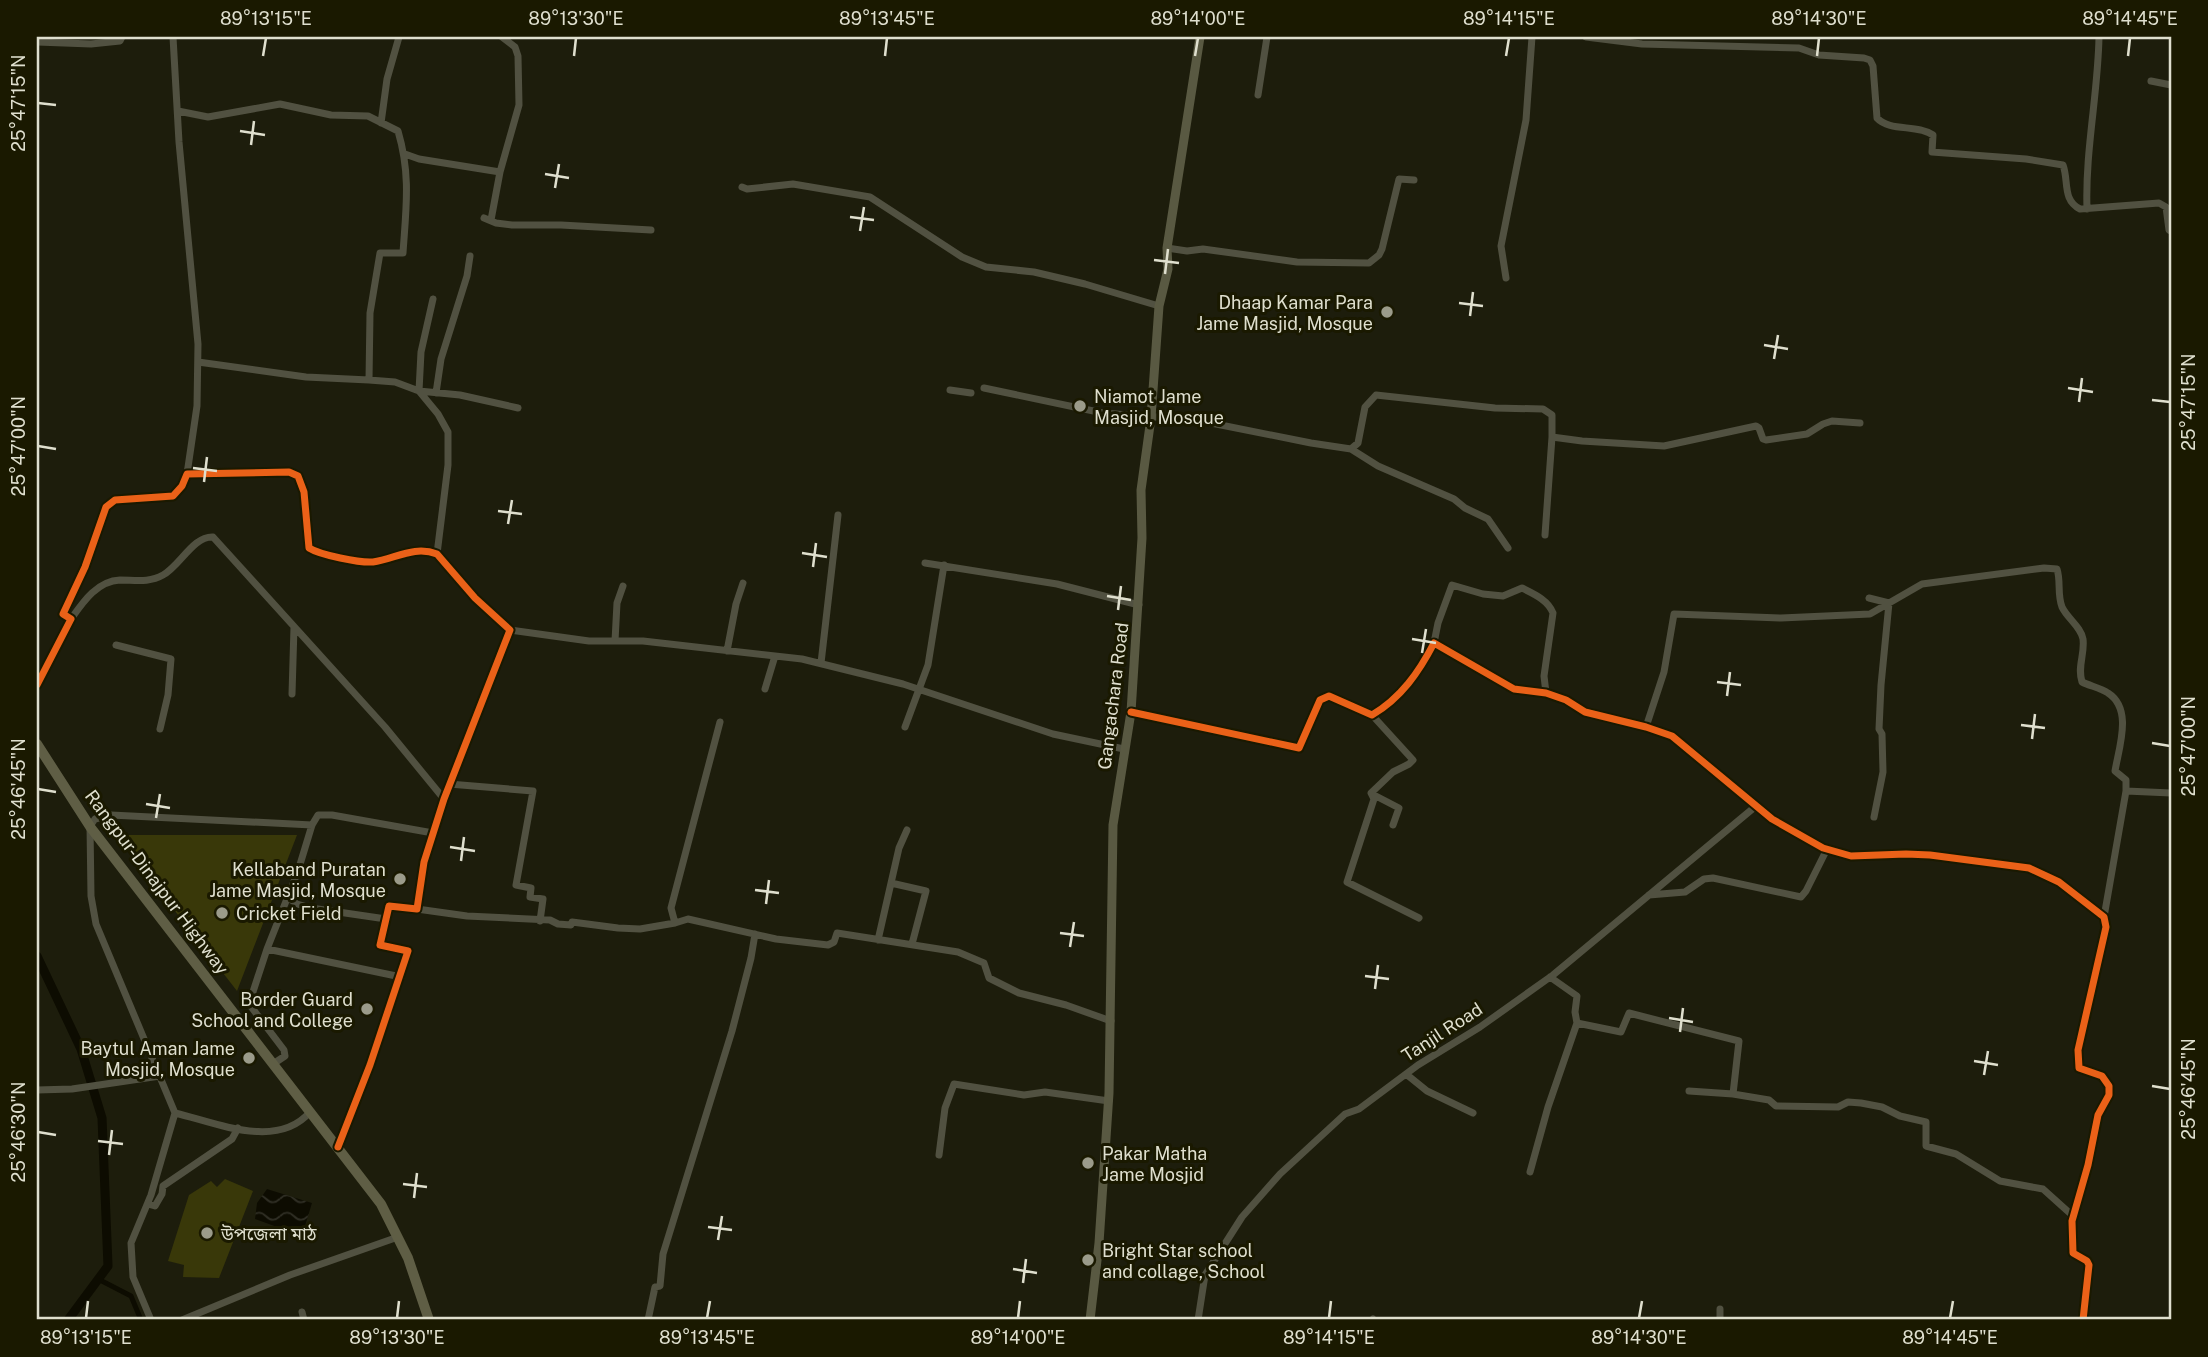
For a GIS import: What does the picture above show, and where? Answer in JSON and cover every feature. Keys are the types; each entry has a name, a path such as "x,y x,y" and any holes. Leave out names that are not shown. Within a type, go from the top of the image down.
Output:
{"highway":[{"name":"Rangpur-Dinajpur Highway","path":"37,744 90,826 381,1204 408,1258 429,1320"}],"main road":[{"name":"Gangachara Road","path":"1090,1320 1099,1243 1109,1101 1113,825 1131,712 1139,605 1141,490 1151,418 1159,306 1168,270 1167,248 1200,37"}],"street":[{"path":"37,42 91,44 120,41 122,37"},
{"path":"71,620 64,614 85,567 106,507 115,500 173,495 182,486 187,474 197,406 198,344 173,37"},
{"path":"381,123 387,79 399,37"},
{"path":"502,37 515,47 519,105 487,219 512,225 651,230"},
{"path":"1258,95 1266,37"},
{"path":"1506,278 1501,246 1525,120 1532,37"},
{"path":"1586,37 1642,44 1725,41 1799,48 1819,55 1864,58 1870,60 1873,66 1875,112 1882,123 1924,129 1933,135 1932,152 2026,159 2063,165 2069,202 2080,209 2159,203 2166,207 2171,231"},
{"path":"2087,209 2086,181 2099,37"},
{"path":"2151,81 2171,85"},
{"path":"178,111 208,117 280,104 331,115 368,116 398,131 408,178 403,253 380,253 370,313 369,380"},
{"path":"405,154 419,159 500,172"},
{"path":"1167,248 1187,251 1203,249 1297,262 1369,263 1382,249 1399,179 1414,180"},
{"path":"742,187 747,189 793,184 870,197 962,257 986,267 1034,272 1159,306"},
{"path":"436,393 441,359 467,276 470,256"},
{"path":"433,299 421,352 419,391 460,395 518,408"},
{"path":"198,362 306,377 395,382 419,391 438,414 448,432 449,465 437,554"},
{"path":"984,388 1103,413 1196,420 1351,449 1378,466 1454,499 1465,508 1488,519 1508,548"},
{"path":"950,390 971,393"},
{"path":"1351,449 1358,443 1366,407 1376,395 1495,408 1543,409 1552,415 1545,535"},
{"path":"1552,437 1664,446 1756,426 1766,440 1807,434 1832,421 1860,423"},
{"path":"187,474 289,472 298,476 304,492 309,548 313,551 372,562 406,552 429,551 437,554 475,598 510,630 589,641 643,641 821,663 919,690 1053,734 1124,749"},
{"path":"821,663 838,515"},
{"path":"37,685 84,600 103,584 117,580 155,580 171,571 197,542 213,537 385,727 444,799"},
{"path":"925,563 1057,584 1139,605"},
{"path":"905,727 928,665 944,565"},
{"path":"1646,727 1664,673 1674,614 1781,618 1870,614 1922,584 2044,568 2057,569 2058,593 2062,607 2082,636 2083,650 2079,671 2082,682 2109,693 2122,711 2123,723 2115,771 2126,780 2104,917 2106,928 2078,1050 2077,1063 2085,1071 2102,1076 2108,1081 2109,1095 2098,1115 2088,1166 2073,1216 2073,1253 2089,1265 2083,1320"},
{"path":"727,651 743,583"},
{"path":"1373,715 1402,692 1417,673 1434,643 1438,623 1452,585 1483,594 1503,596 1522,588 1551,607 1553,613 1544,676 1546,693"},
{"path":"615,641 617,603 623,586"},
{"path":"1869,598 1889,603"},
{"path":"1874,817 1883,772 1882,734 1879,729 1889,603"},
{"path":"292,694 294,626"},
{"path":"417,909 424,862 449,784 510,630"},
{"path":"1434,643 1514,689 1546,693 1566,700 1585,712 1672,736 1756,806 1795,833 1827,849 1851,856 1918,854 2029,868 2059,882 2104,917"},
{"path":"116,645 171,659 168,695 160,729"},
{"path":"765,689 775,656"},
{"path":"1131,712 1294,748 1301,745 1320,700 1329,696 1373,715 1412,756 1413,760 1393,772 1371,794"},
{"path":"675,923 671,908 720,722"},
{"path":"449,784 533,792 516,885 531,888 530,897 543,899 540,920"},
{"path":"2126,791 2171,793"},
{"path":"1371,794 1399,808 1392,825"},
{"path":"1371,794 1374,799 1347,882 1419,918"},
{"name":"Tanjil Road","path":"1198,1320 1205,1275 1241,1217 1280,1174 1345,1114 1359,1109 1549,977 1756,806"},
{"path":"273,1064 285,1056 284,1050 248,1004 312,825 318,815 433,833"},
{"path":"152,1320 133,1277 131,1243 148,1205 175,1113 96,925 92,896 90,826 95,819 111,816 312,825"},
{"path":"878,940 899,848 907,830"},
{"path":"1648,896 1685,892 1704,879 1713,878 1801,897 1807,891 1827,849"},
{"path":"891,883 926,891 912,944"},
{"path":"287,897 297,904 312,908 386,919"},
{"path":"338,1147 370,1065 408,951 380,945 389,906 467,916 550,920 558,924 571,925 572,922 640,929 688,919 755,934 828,945 834,942 837,933 912,944 958,952 984,963 989,978 1018,993 1066,1005 1111,1021"},
{"path":"649,1320 655,1287 660,1286 663,1254 732,1031 755,934"},
{"path":"267,949 401,976"},
{"path":"1530,1172 1548,1107 1577,1023 1577,996 1549,977"},
{"path":"1577,1023 1621,1032 1629,1013 1739,1041 1732,1094"},
{"path":"1406,1074 1427,1091 1473,1113"},
{"path":"37,1090 160,1076"},
{"path":"939,1155 945,1108 954,1084 1024,1095 1045,1092 1109,1101"},
{"path":"1689,1091 1769,1100 1776,1106 1838,1108 1848,1102 1882,1107 1900,1116 1926,1122 1926,1146 1956,1154 2000,1181 2043,1189 2073,1216"},
{"path":"175,1113 263,1133 302,1121 310,1112"},
{"path":"148,1205 155,1206 163,1186 232,1139 238,1128"},
{"path":"181,1320 290,1275 398,1237"},
{"path":"1720,1310 1720,1320"}],"shaded area":[{"name":"Cricket Field","path":"116,835 297,835 237,991"},
{"name":"উপজেলা মাঠ","path":"225,1179 253,1191 219,1278 183,1277 184,1265 168,1261 189,1195 211,1181 217,1187"}],"water":[{"path":"267,1189 312,1203 302,1236 255,1219 257,1203"}],"waterway":[{"path":"37,956 81,1049 102,1118 108,1266 68,1320"},
{"path":"98,1279 131,1296 141,1320"}],"cycle path":[{"path":"37,685 71,619 63,614 85,567 106,507 115,500 173,496 182,486 187,474 289,472 298,476 304,492 309,548 331,556 367,562 420,551 437,554 475,598 510,630 444,799 424,862 417,909 389,906 380,945 408,951 370,1065 338,1147"},
{"path":"1131,712 1299,748 1320,700 1329,696 1372,715 1392,701 1408,684 1434,643 1514,689 1546,693 1566,700 1585,712 1672,736 1772,819 1823,848 1851,856 1930,855 2029,868 2059,882 2104,917 2106,927 2078,1050 2079,1068 2102,1076 2109,1086 2109,1095 2098,1115 2088,1165 2072,1221 2073,1253 2089,1265 2083,1320"}],"place":[{"name":"Dhaap Kamar Para Jame Masjid, Mosque","path":"1387,312"},
{"name":"Niamot Jame Masjid, Mosque","path":"1080,406"},
{"name":"Kellaband Puratan Jame Masjid, Mosque","path":"400,879"},
{"name":"Cricket Field","path":"222,913"},
{"name":"Border Guard School and College","path":"367,1009"},
{"name":"Baytul Aman Jame Mosjid, Mosque","path":"249,1058"},
{"name":"Pakar Matha Jame Mosjid","path":"1088,1163"},
{"name":"উপজেলা মাঠ","path":"207,1233"},
{"name":"Bright Star school and collage, School","path":"1088,1260"}]}
